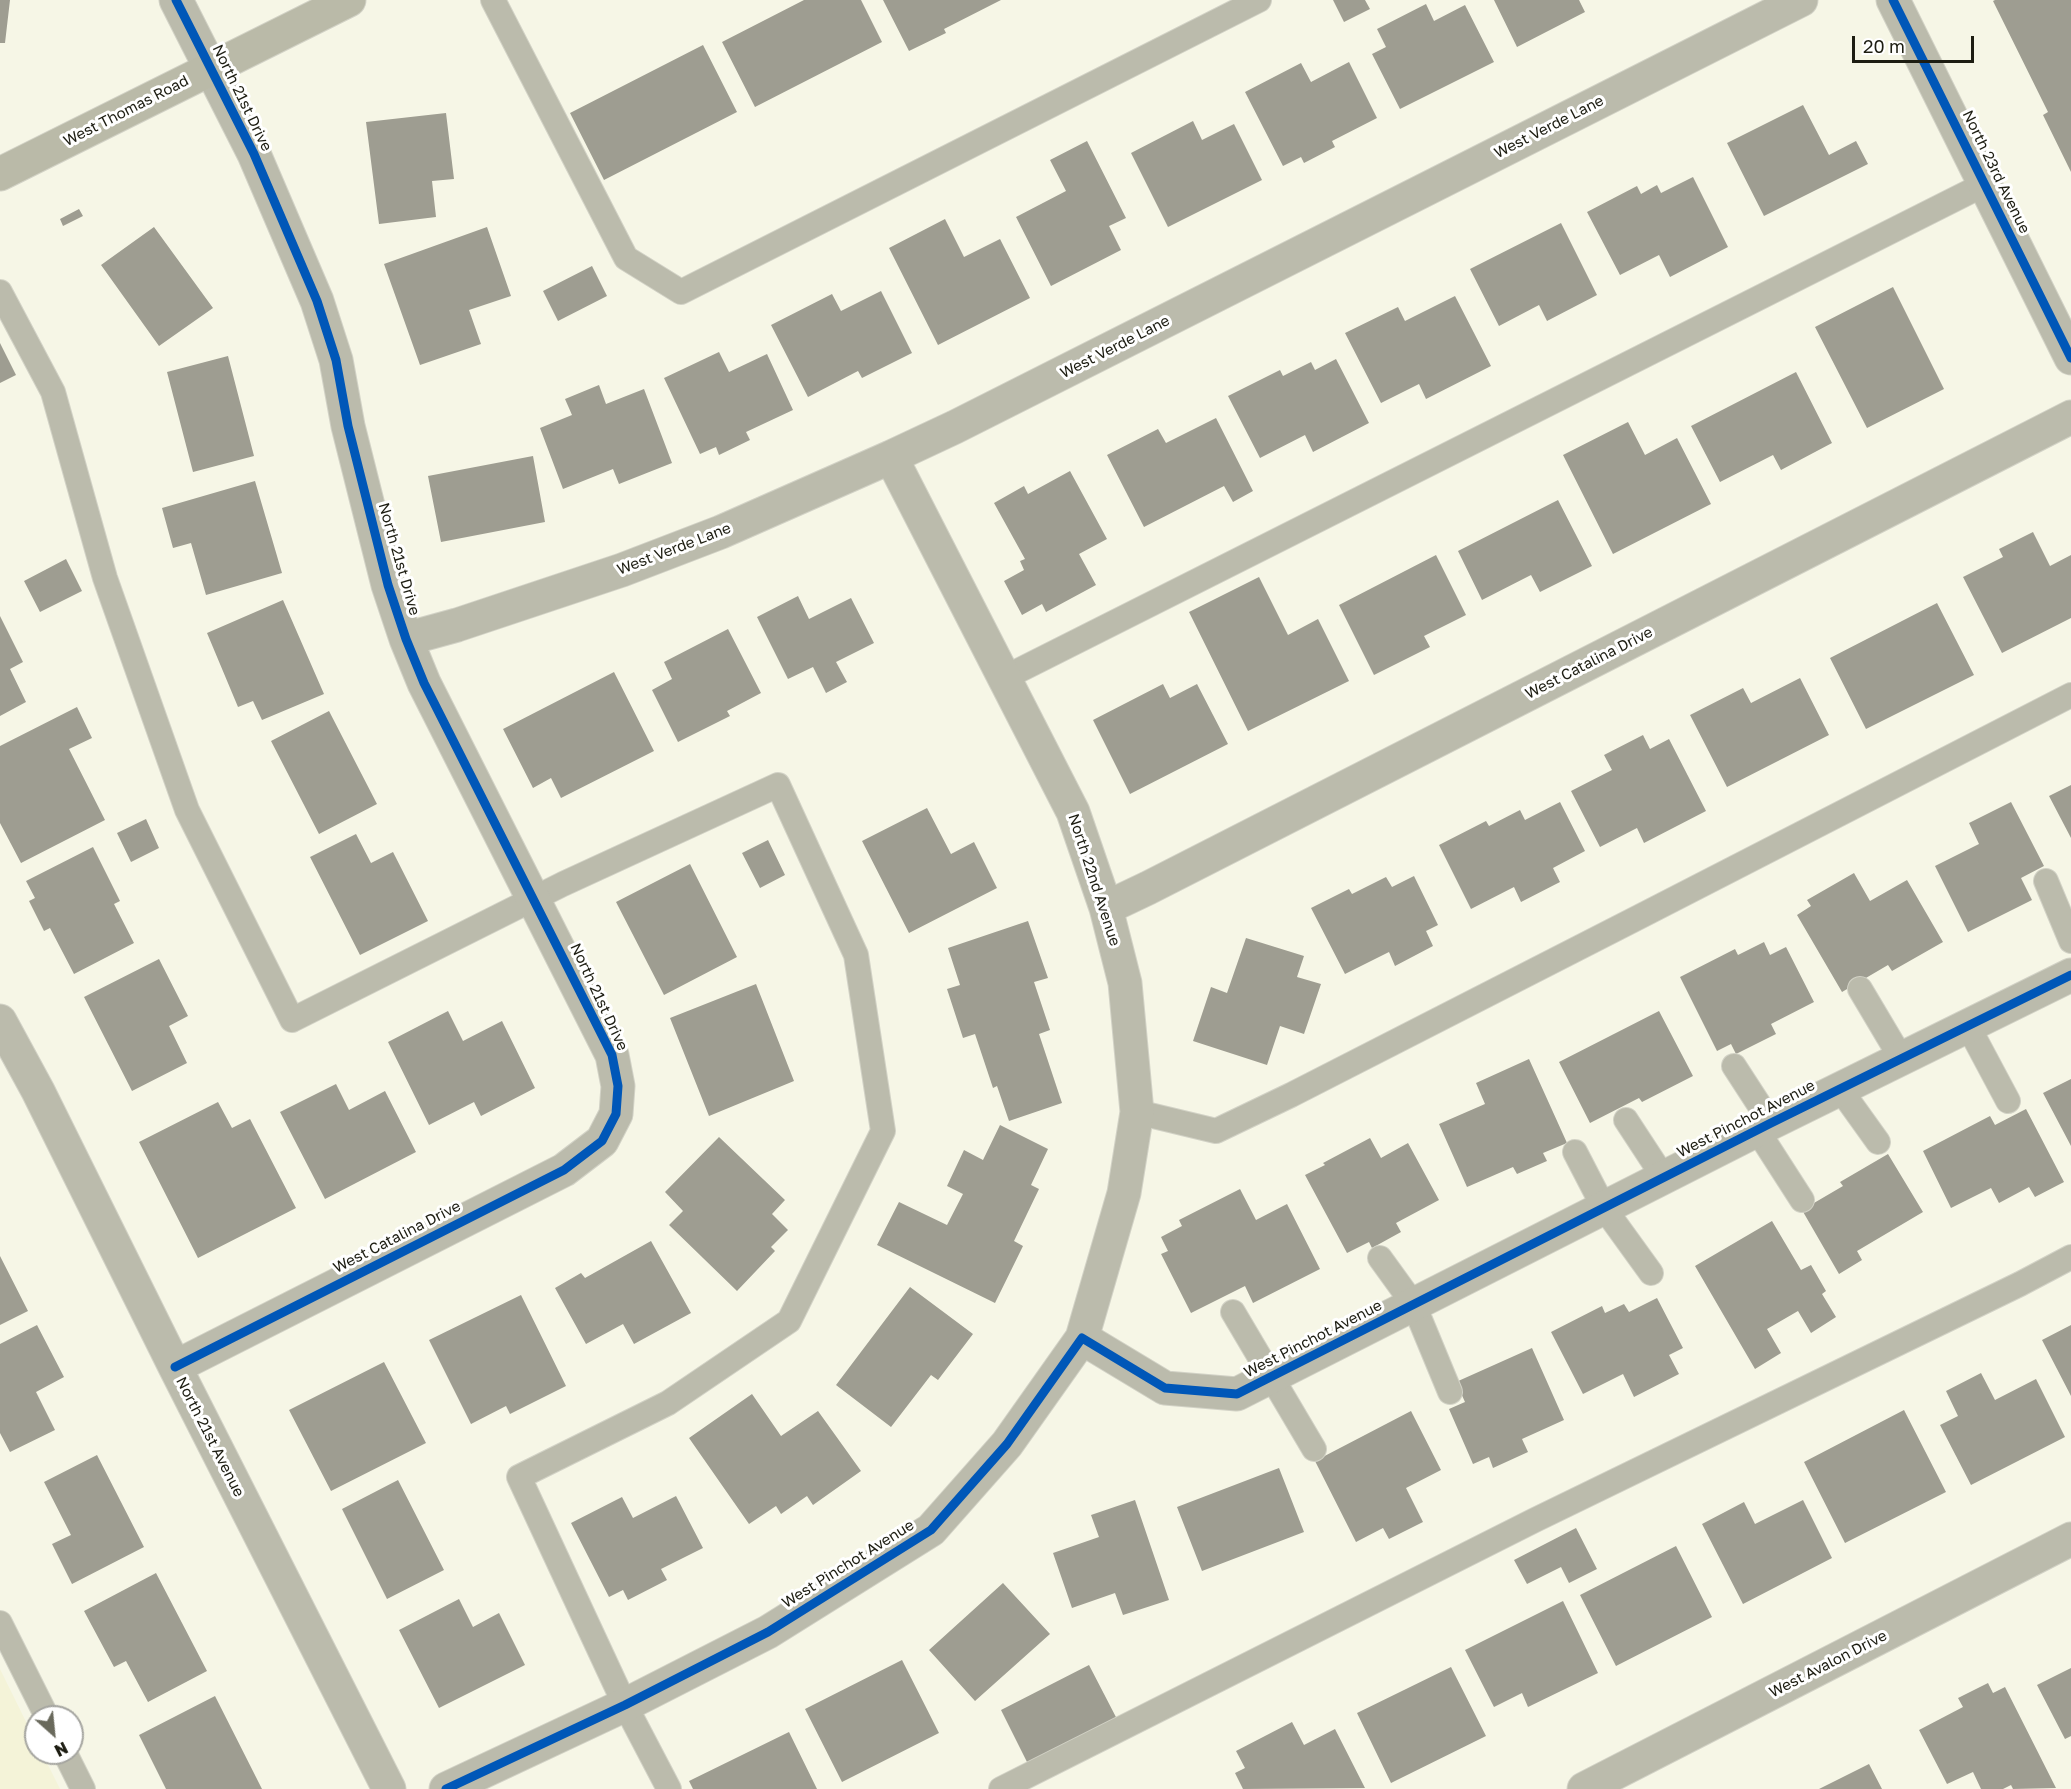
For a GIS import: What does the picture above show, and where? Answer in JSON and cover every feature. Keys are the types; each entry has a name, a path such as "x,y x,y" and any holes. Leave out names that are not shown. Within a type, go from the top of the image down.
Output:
{"main road":[{"name":"West Thomas Road","path":"0,174 349,0"}],"street":[{"name":"North 21st Drive","path":"176,0 254,154 317,301 336,360 351,438 388,585 406,639 424,682 612,1054 618,1086 616,1114"},
{"name":"West Verde Lane","path":"406,639 457,625 622,570 721,532 891,457 955,427 1801,0"},
{"name":"North 23rd Avenue","path":"1893,0 2071,358"},
{"name":"West Catalina Drive","path":"1106,908 2071,417"},
{"name":"North 22nd Avenue","path":"891,457 1073,812 1106,908 1125,983 1137,1112 1124,1193 1082,1338"},
{"name":"West Pinchot Avenue","path":"446,1789 625,1705 768,1632 931,1530 1007,1444 1082,1338 1165,1388 1237,1394 1901,1058 2071,975"},
{"name":"North 21st Avenue","path":"0,1021 38,1091 389,1789"},
{"name":"West Catalina Drive","path":"175,1367 564,1170 602,1141 616,1114"},
{"name":"West Avalon Drive","path":"1584,1789 2071,1539"}],"lane":[{"path":"493,0 626,258 681,292 1258,0"},
{"path":"1004,678 1985,184"},
{"path":"0,292 53,392 105,578 187,810 292,1020 534,898 778,785 856,954 883,1131 789,1321 668,1403 519,1478 625,1705 669,1789"},
{"path":"1137,1112 1216,1131 1629,923 2071,695"},
{"path":"2046,881 2071,940"},
{"path":"1860,989 1901,1058"},
{"path":"1968,1026 2008,1101"},
{"path":"1734,1066 1802,1200"},
{"path":"1840,1089 1878,1142"},
{"path":"1626,1120 1664,1178"},
{"path":"1575,1152 1604,1208 1651,1274"},
{"path":"1001,1789 1535,1520 2071,1257"},
{"path":"1380,1258 1414,1305 1450,1392"},
{"path":"1233,1312 1314,1449"},
{"path":"0,1623 41,1705"},
{"path":"71,1765 83,1789"}],"shaded area":[{"path":"0,1669 24,1718 24,1765 48,1765 60,1789 0,1789"}],"building":[{"path":"0,0 10,0 5,43 0,43"},
{"path":"804,0 861,0 882,42 755,107 722,42"},
{"path":"883,0 1001,0 944,29 946,33 909,51"},
{"path":"1333,0 1365,0 1370,9 1344,22"},
{"path":"1494,0 1579,0 1585,12 1517,47"},
{"path":"2071,0 2071,172 2043,115 2048,112 1993,1"},
{"path":"1426,4 1434,21 1465,5 1494,62 1400,109 1372,54 1386,47 1377,29"},
{"path":"703,45 737,112 604,180 570,113"},
{"path":"1349,62 1377,118 1332,141 1335,147 1304,163 1301,157 1283,166 1245,92 1301,63 1311,82"},
{"path":"1803,105 1829,155 1856,141 1868,164 1764,216 1727,143"},
{"path":"446,113 454,179 432,181 436,217 379,224 366,122"},
{"path":"1193,121 1202,140 1234,124 1262,180 1168,227 1131,153"},
{"path":"1087,141 1126,218 1109,226 1121,250 1051,286 1016,217 1066,191 1050,160"},
{"path":"1693,177 1728,247 1670,277 1659,255 1620,275 1587,212 1637,186 1641,194 1657,185 1661,193"},
{"path":"79,209 83,216 63,226 60,219"},
{"path":"945,219 964,257 1000,239 1030,298 938,345 889,248"},
{"path":"1561,223 1597,295 1547,321 1539,305 1499,326 1470,269"},
{"path":"154,227 213,308 159,346 101,265"},
{"path":"487,227 511,296 469,310 481,344 420,365 384,264"},
{"path":"592,266 607,296 558,321 543,291"},
{"path":"1893,287 1944,389 1867,428 1815,327"},
{"path":"881,291 912,353 862,378 858,371 808,397 771,325 832,294 841,311"},
{"path":"1455,296 1491,366 1426,399 1419,384 1381,403 1345,333 1398,307 1405,321"},
{"path":"0,343 16,375 0,383"},
{"path":"719,352 729,372 767,354 793,410 746,432 750,440 719,455 716,447 700,454 664,378"},
{"path":"228,356 254,456 193,472 167,372"},
{"path":"1336,359 1369,423 1313,452 1305,435 1260,458 1228,396 1280,370 1283,376 1311,362 1315,370"},
{"path":"1796,372 1832,443 1781,470 1773,455 1720,482 1691,426"},
{"path":"599,385 606,404 644,389 672,463 619,484 613,469 563,489 540,428 572,415 565,399"},
{"path":"1216,418 1253,491 1233,502 1224,486 1144,527 1107,455 1158,429 1166,443"},
{"path":"1628,422 1645,455 1677,438 1711,504 1613,554 1563,455"},
{"path":"533,456 545,522 441,542 428,476"},
{"path":"1070,471 1107,539 1079,554 1096,585 1046,612 1042,604 1022,615 1004,581 1024,570 1020,561 1025,559 994,503 1024,486 1028,494"},
{"path":"255,481 282,573 206,595 191,543 173,548 162,508"},
{"path":"1558,500 1592,566 1540,592 1531,575 1482,600 1458,551"},
{"path":"2033,532 2050,566 2071,555 2071,618 2002,653 1963,577 2003,557 1999,549"},
{"path":"1436,555 1466,615 1424,636 1430,647 1374,675 1339,605"},
{"path":"66,559 82,591 40,612 24,581"},
{"path":"1259,577 1288,635 1318,619 1349,681 1248,731 1189,612"},
{"path":"798,596 809,619 851,598 874,643 836,662 847,682 826,693 813,667 788,679 757,617"},
{"path":"283,600 324,694 262,720 253,701 238,707 207,633"},
{"path":"1937,603 1974,675 1866,729 1830,658"},
{"path":"0,616 23,662 10,669 26,702 0,716"},
{"path":"728,629 761,693 727,711 730,716 678,742 652,690 672,679 664,662"},
{"path":"614,672 654,751 561,798 551,778 533,788 503,729"},
{"path":"1800,678 1829,735 1727,787 1690,715 1743,688 1751,703"},
{"path":"1163,684 1170,698 1197,684 1228,744 1130,794 1093,720"},
{"path":"77,707 92,738 69,749 105,820 21,863 0,823 0,746"},
{"path":"329,711 377,804 319,834 271,741"},
{"path":"1643,735 1650,749 1669,739 1706,811 1644,843 1637,828 1600,847 1571,791 1612,770 1604,755"},
{"path":"2071,785 2071,838 2049,796"},
{"path":"1560,802 1585,851 1553,868 1560,882 1521,902 1514,887 1471,909 1439,845 1486,821 1489,826 1520,810 1525,820"},
{"path":"2011,802 2044,866 2021,878 2032,900 1968,932 1935,866 1979,844 1969,823"},
{"path":"927,808 951,854 974,842 997,888 909,933 862,841"},
{"path":"146,819 159,848 131,862 117,833"},
{"path":"356,834 371,863 393,852 428,921 360,955 310,857"},
{"path":"768,840 785,875 760,888 742,853"},
{"path":"93,847 120,901 114,904 134,943 74,974 50,928 44,931 29,901 35,898 26,881"},
{"path":"690,864 737,957 664,995 616,902"},
{"path":"1854,873 1870,901 1907,880 1943,942 1892,971 1888,965 1842,992 1797,915 1811,906 1807,900"},
{"path":"1414,876 1438,925 1426,931 1433,946 1395,966 1389,952 1345,974 1311,908 1349,889 1352,894 1386,877 1392,887"},
{"path":"1028,921 1048,978 1034,982 1050,1030 1039,1034 1062,1103 1009,1121 997,1086 993,1088 975,1034 963,1038 947,989 960,985 948,948"},
{"path":"1246,938 1304,956 1297,977 1321,984 1304,1034 1280,1026 1267,1065 1193,1041 1211,987 1227,993"},
{"path":"1764,942 1770,955 1786,947 1814,1002 1771,1024 1776,1034 1736,1054 1731,1044 1717,1051 1680,977 1735,949 1738,955"},
{"path":"159,959 188,1016 169,1026 187,1063 132,1091 84,997"},
{"path":"756,984 794,1081 709,1116 670,1018"},
{"path":"448,1011 463,1041 502,1021 535,1088 481,1116 474,1102 429,1125 388,1042"},
{"path":"1659,1011 1693,1076 1642,1102 1639,1098 1590,1123 1559,1062"},
{"path":"1529,1059 1567,1143 1543,1153 1547,1161 1517,1174 1513,1167 1467,1187 1439,1124 1485,1104 1476,1083"},
{"path":"2071,1079 2071,1146 2043,1093"},
{"path":"336,1084 349,1110 385,1091 416,1152 325,1199 280,1112"},
{"path":"218,1102 232,1128 250,1119 296,1208 198,1258 139,1142"},
{"path":"2026,1109 2064,1182 2035,1197 2029,1187 1999,1203 1991,1188 1951,1208 1923,1151 1990,1116 1995,1125"},
{"path":"1000,1125 1048,1149 1031,1185 1039,1189 1014,1241 1023,1246 995,1303 877,1245 899,1202 947,1225 963,1194 947,1186 964,1150 983,1160"},
{"path":"719,1137 785,1200 772,1214 788,1230 771,1247 775,1251 737,1291 669,1225 683,1211 665,1192"},
{"path":"1370,1138 1381,1158 1408,1143 1439,1200 1396,1223 1401,1232 1372,1248 1369,1242 1347,1253 1305,1175"},
{"path":"1888,1154 1923,1212 1857,1251 1862,1260 1839,1274 1802,1210 1843,1186 1840,1182"},
{"path":"1240,1189 1256,1220 1287,1204 1320,1269 1253,1303 1245,1286 1191,1313 1161,1254 1168,1251 1161,1237 1182,1226 1179,1220"},
{"path":"1772,1221 1801,1270 1811,1265 1826,1291 1822,1294 1836,1317 1811,1333 1798,1311 1767,1329 1781,1353 1755,1369 1695,1266"},
{"path":"651,1241 691,1313 634,1344 623,1324 586,1344 555,1288 581,1273 585,1278"},
{"path":"0,1256 28,1311 0,1325"},
{"path":"910,1287 973,1334 938,1380 931,1375 891,1427 836,1385"},
{"path":"521,1295 566,1386 510,1414 506,1406 471,1424 429,1340"},
{"path":"1657,1298 1683,1348 1669,1355 1679,1374 1634,1397 1623,1374 1583,1394 1551,1332 1602,1306 1605,1313 1624,1304 1629,1312"},
{"path":"37,1325 64,1377 36,1392 55,1430 10,1452 0,1433 0,1344"},
{"path":"2071,1325 2071,1396 2042,1340"},
{"path":"1532,1348 1564,1420 1522,1439 1528,1452 1493,1468 1489,1457 1473,1464 1449,1409 1465,1402 1456,1382"},
{"path":"384,1362 426,1443 331,1491 289,1410"},
{"path":"1981,1373 1995,1400 2036,1379 2065,1437 1971,1485 1940,1425 1958,1416 1946,1391"},
{"path":"752,1394 781,1436 818,1411 861,1471 813,1505 807,1496 781,1514 776,1506 749,1524 689,1438"},
{"path":"1904,1410 1946,1492 1845,1543 1804,1462"},
{"path":"1411,1411 1441,1470 1406,1488 1423,1522 1389,1539 1383,1528 1356,1542 1315,1461"},
{"path":"97,1455 144,1547 72,1584 52,1544 71,1535 44,1482"},
{"path":"1279,1468 1304,1532 1202,1571 1177,1507"},
{"path":"398,1480 444,1570 387,1599 342,1509"},
{"path":"676,1496 703,1548 661,1569 667,1580 628,1600 623,1590 609,1597 571,1523 622,1497 633,1518"},
{"path":"1135,1500 1169,1600 1123,1615 1115,1593 1072,1608 1053,1553 1099,1537 1091,1515"},
{"path":"1803,1500 1832,1558 1743,1604 1702,1524 1744,1502 1755,1524"},
{"path":"1576,1528 1597,1569 1569,1583 1561,1567 1527,1584 1514,1560"},
{"path":"1676,1546 1712,1617 1616,1666 1580,1595"},
{"path":"156,1573 207,1671 148,1702 126,1661 114,1667 84,1611"},
{"path":"1003,1583 1050,1634 975,1701 929,1650"},
{"path":"459,1599 473,1627 499,1613 525,1665 439,1708 399,1630"},
{"path":"1563,1601 1598,1673 1528,1707 1522,1693 1494,1707 1465,1650"},
{"path":"902,1660 939,1733 842,1782 805,1709"},
{"path":"1089,1665 1118,1721 1029,1766 1001,1710"},
{"path":"1451,1667 1486,1736 1391,1783 1357,1713"},
{"path":"2071,1668 2071,1736 2065,1739 2037,1685"},
{"path":"1988,1683 1993,1693 2005,1687 2056,1788 2013,1789 2011,1785 2003,1789 1981,1789 1973,1772 1947,1784 1919,1730 1963,1707 1958,1698"},
{"path":"215,1696 262,1789 166,1789 139,1735"},
{"path":"1292,1722 1304,1745 1335,1729 1365,1788 1243,1789 1235,1773 1245,1768 1236,1751"},
{"path":"789,1732 817,1789 693,1789 689,1781"},
{"path":"1869,1764 1882,1789 1819,1789"}],"cycle path":[{"path":"175,1367 564,1170 602,1141 616,1114 618,1086 612,1055 424,683 406,639 388,585 348,426 336,360 317,301 254,154 176,0"},
{"path":"1893,0 2071,358"},
{"path":"446,1789 625,1705 768,1632 931,1530 1007,1444 1082,1338 1165,1388 1237,1394 1771,1123 2071,975"}]}
